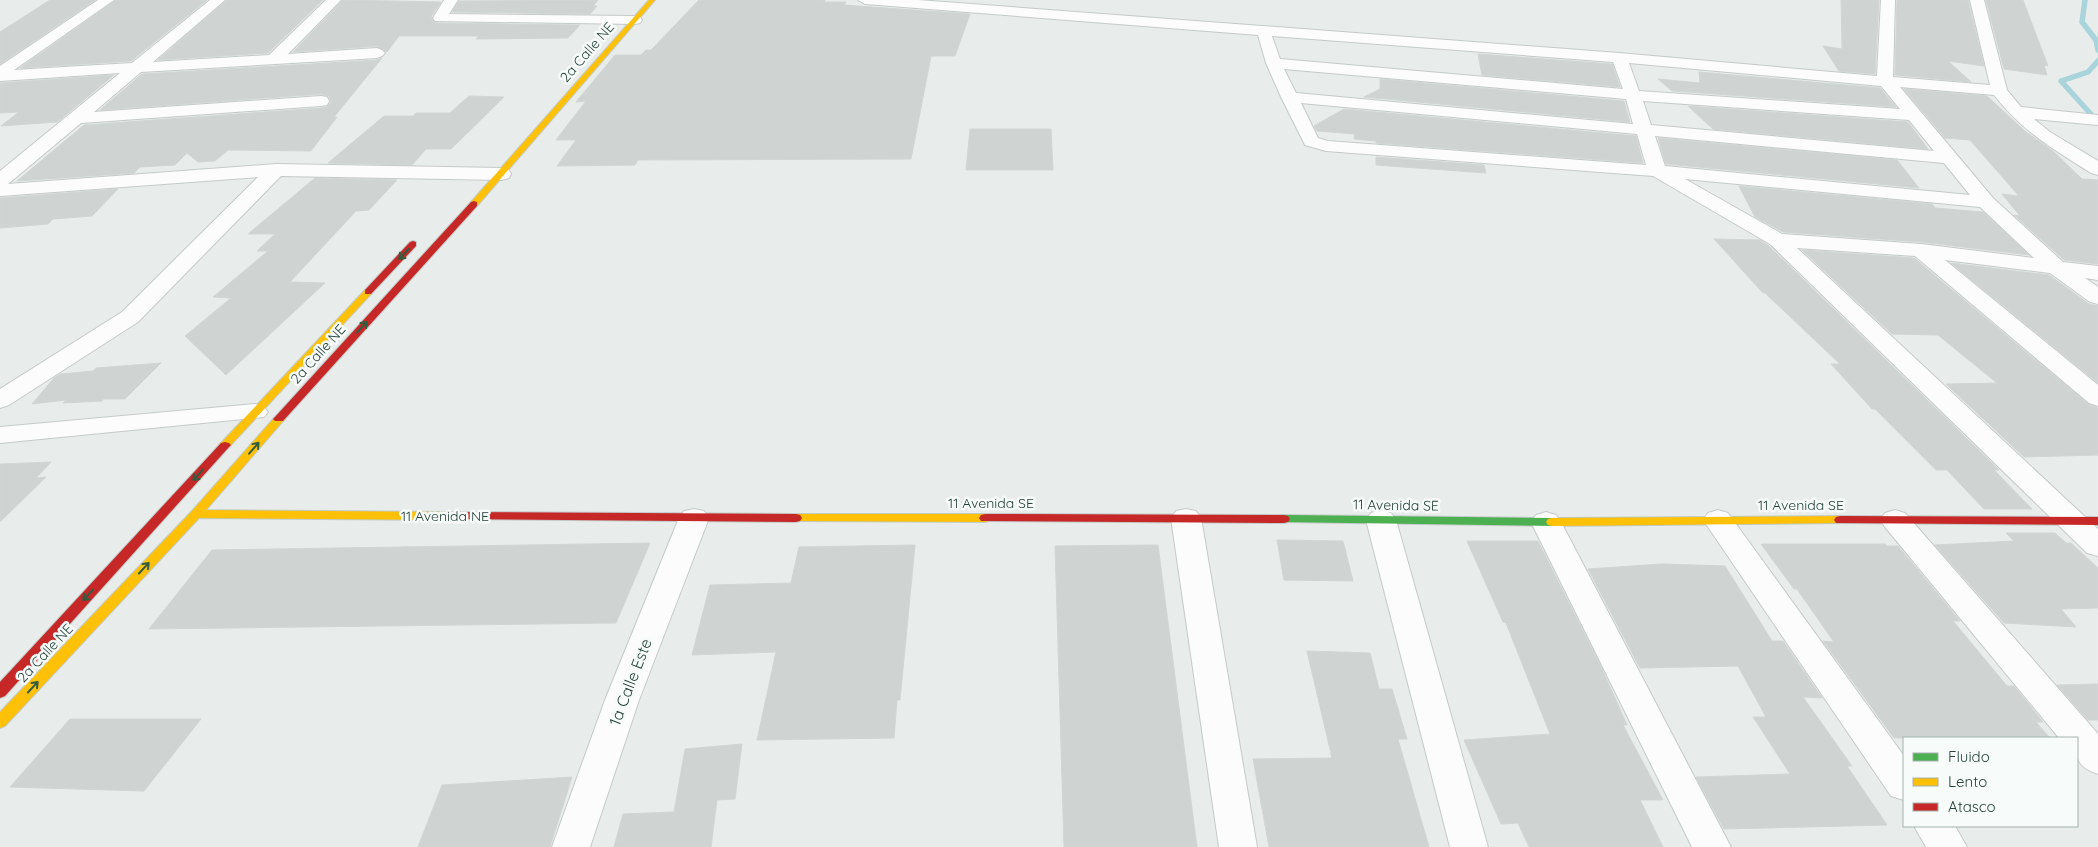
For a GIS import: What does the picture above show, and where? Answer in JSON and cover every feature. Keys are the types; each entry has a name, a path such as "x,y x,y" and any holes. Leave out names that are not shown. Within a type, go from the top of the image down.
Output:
{"main road":[{"name":"2a Calle NE","path":"0,722 196,514 497,166 629,20 640,0"},
{"name":"2a Calle NE","path":"563,84 652,0"},
{"path":"466,188 479,173"},
{"name":"2a Calle NE","path":"0,692 255,412 418,238"},
{"name":"11 Avenida NE","path":"196,514 694,518"},
{"name":"11 Avenida SE","path":"694,518 1186,518 1546,522 1718,520 2098,521"}],"street":[{"path":"0,74 107,0"},
{"path":"0,181 218,0"},
{"path":"273,60 334,0"},
{"path":"452,0 440,18 629,20"},
{"path":"865,0 1619,58 1885,80 1999,92"},
{"path":"1888,0 1885,80 1986,202 2059,270 2098,297"},
{"path":"1976,0 1999,92 2016,112 2044,136 2098,169"},
{"path":"532,18 544,6"},
{"path":"1264,32 1274,63 1311,141 1326,146 1657,170 1986,202"},
{"path":"0,74 136,68 377,53"},
{"path":"1619,58 1657,170 1777,240 2098,546"},
{"path":"1274,63 1633,95 1914,116"},
{"path":"1289,96 1949,158"},
{"path":"76,118 321,101"},
{"path":"2016,112 2098,120"},
{"path":"0,190 276,170 479,173 497,166"},
{"path":"0,400 130,317 276,170"},
{"path":"1777,240 1921,250 2059,270 2098,273"},
{"path":"1921,250 2098,398"},
{"path":"0,435 255,412"},
{"name":"1a Calle Este","path":"572,847 622,700 694,518"},
{"path":"1186,518 1238,847"},
{"path":"1381,520 1469,847"},
{"path":"1718,520 1903,784"},
{"path":"1896,520 2098,758"},
{"path":"1546,522 1712,847"},
{"path":"1934,827 1948,847"}],"building":[{"path":"50,0 95,0 0,64 0,32"},
{"path":"116,0 207,0 131,61 20,68"},
{"path":"227,0 323,0 268,53 158,60"},
{"path":"343,0 441,2 431,17 435,23 580,25 568,38 476,39 479,36 399,36 387,52 377,46 293,52"},
{"path":"598,0 593,6 597,6 590,14 452,12 459,1"},
{"path":"699,0 825,0 824,2 846,2 844,5 970,14 955,56 931,56 911,159 638,160 635,165 557,166 576,140 556,140 586,101 576,102 615,55 641,55 646,50 651,50"},
{"path":"1841,0 1879,0 1875,74 1839,71 1823,46 1842,49"},
{"path":"1897,0 1968,0 1984,66 1948,61 1971,82 1895,75"},
{"path":"1986,0 2023,0 2048,66 2044,65 2047,75 2004,69"},
{"path":"1478,54 1612,64 1620,87 1482,75"},
{"path":"382,58 334,117 337,117 311,151 228,150 215,161 198,162 187,153 175,165 140,167 134,173 17,181 84,125 321,108 327,107 331,102 329,96 321,94 100,110 142,74 377,60"},
{"path":"1699,72 1880,88 1896,107 1672,91 1658,79 1700,83"},
{"path":"114,75 57,122 1,126 19,112 0,113 0,83"},
{"path":"1380,79 1624,101 1630,122 1364,97 1380,89"},
{"path":"1904,89 1987,96 2026,132 2053,151 2082,179 2098,180 2098,264 2064,260 2014,215 2020,216 2002,194 2019,196 1970,140 1945,138"},
{"path":"469,96 504,97 451,149 426,149 412,165 328,163 384,116 413,116 416,113 450,113"},
{"path":"1688,106 1908,122 1928,149 1713,129"},
{"path":"1344,109 1636,136 1643,163 1376,143 1376,141 1354,139 1355,134 1317,131 1314,126"},
{"path":"970,129 1051,129 1053,170 966,170"},
{"path":"1658,138 1897,160 1919,188 1666,164"},
{"path":"1376,157 1484,165 1486,173 1376,165"},
{"path":"315,178 397,180 369,210 356,211 290,282 325,283 226,375 185,336 231,298 213,297 268,251 257,251 275,234 248,234"},
{"path":"1739,186 1932,204 1935,208 1983,212 2029,255 1921,242 1783,232 1755,217"},
{"path":"118,189 92,216 53,219 48,224 0,228 0,198"},
{"path":"1714,239 1760,240 1769,246 1999,470 1994,470 2032,509 1984,509 1947,470 1936,470 1875,409 1872,409 1831,364 1840,364 1763,293"},
{"path":"1802,250 1914,258 2088,404 2098,408 2098,455 2024,457 1946,384 1997,383 1938,335 1892,334"},
{"path":"1951,263 2049,275 2089,304 2098,306 2098,383"},
{"path":"161,363 125,399 63,403 66,400 32,404 54,378 61,374 93,371 96,368"},
{"path":"51,462 36,478 46,477 0,522 0,464"},
{"path":"2006,533 2055,533 2066,543 2071,543 2098,568 2098,608 2061,609 2076,627 2004,623 1935,545 2014,541"},
{"path":"1277,540 1343,541 1353,581 1284,580"},
{"path":"1467,541 1538,541 1602,669 1627,725 1623,725 1663,800 1640,800 1663,847 1529,847 1518,823 1501,824 1464,740 1550,734 1506,623 1503,622"},
{"path":"650,543 616,623 149,629 212,550"},
{"path":"1761,544 1885,544 1887,546 1898,546 1960,621 1953,621 2007,686 2014,686 2043,722 2036,722 2049,737 1894,738 1823,641 1834,642 1797,589 1794,589"},
{"path":"915,545 900,700 897,700 894,738 757,740 776,652 692,655 710,585 791,583 799,547"},
{"path":"1158,545 1197,847 1064,847 1055,546"},
{"path":"1662,564 1725,566 1772,641 1783,641 1822,698 1803,697 1852,766 1847,766 1887,825 1724,829 1696,777 1790,774 1753,717 1766,717 1738,666 1640,668 1588,569"},
{"path":"1307,651 1370,653 1379,689 1392,689 1407,739 1398,739 1429,847 1269,847 1253,759 1332,758"},
{"path":"2098,684 2098,720 2088,720 2057,685"},
{"path":"70,719 201,719 144,791 10,787"},
{"path":"742,744 735,799 717,800 711,847 614,847 623,814 674,812 685,749"},
{"path":"572,777 550,847 418,847 442,785"}],"waterway":[{"path":"2085,0 2082,22 2096,40 2098,50"},
{"path":"2098,61 2088,72 2061,81 2098,122"}],"traffic: fast":[{"path":"1284,519 1552,522"}],"traffic: slow":[{"path":"474,204 652,0"},
{"path":"225,445 368,292"},
{"path":"0,722 196,514 279,419"},
{"path":"196,514 448,516"},
{"path":"796,518 985,518"},
{"path":"1552,522 1840,520"}],"traffic: jam":[{"path":"279,419 474,204"},
{"path":"368,292 413,244"},
{"path":"0,692 225,445"},
{"path":"448,516 796,518"},
{"path":"985,518 1284,519"},
{"path":"1840,520 2098,521"}]}
